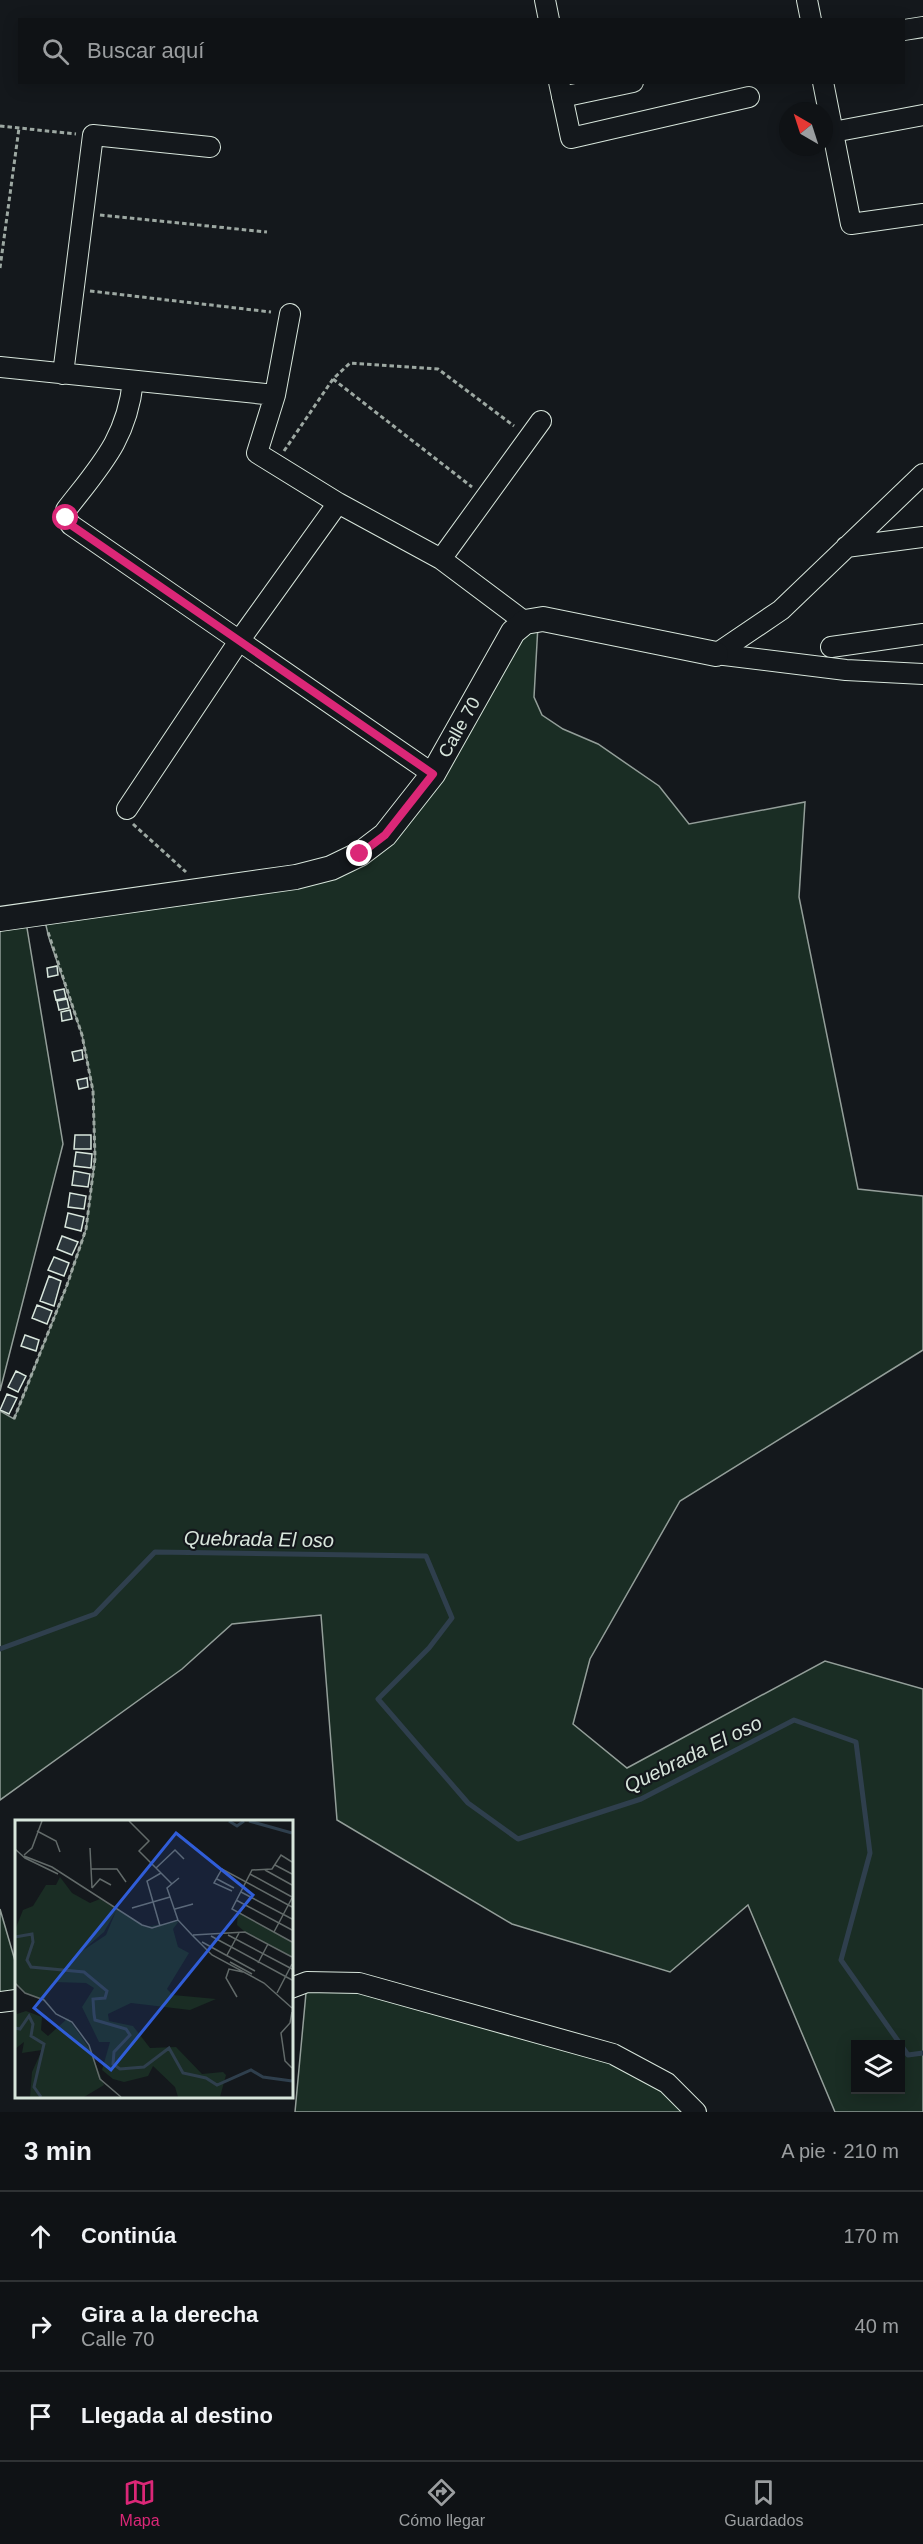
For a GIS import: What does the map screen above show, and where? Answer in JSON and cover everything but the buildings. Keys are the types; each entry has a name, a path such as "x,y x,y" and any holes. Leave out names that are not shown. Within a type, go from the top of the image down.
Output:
{"main road":[{"path":"525,622 543,619 716,654"},
{"name":"Calle 70","path":"0,919 296,877 331,868 360,854 385,835 433,774 513,632 525,622"}],"street":[{"path":"545,0 549,18"},
{"path":"807,0 811,18"},
{"path":"905,30 923,27"},
{"path":"615,84 561,90 571,138 749,97"},
{"path":"823,84 827,102"},
{"path":"923,115 833,132 851,224 923,214"},
{"path":"63,375 93,135 210,147"},
{"path":"290,314 275,395 257,453 338,503 441,559 525,622"},
{"path":"0,367 275,395"},
{"path":"134,381 131,406 116,444 66,510 66,518 71,525 433,774"},
{"path":"441,559 541,421"},
{"path":"716,654 781,610 923,474"},
{"path":"127,809 239,640 338,503"},
{"path":"846,547 923,537"},
{"path":"831,647 923,634"},
{"path":"716,654 846,670 923,674"},
{"path":"292,1988 307,1982 359,1983 614,2054 667,2083 696,2112"},
{"path":"0,2002 15,2000"}],"path":[{"path":"0,126 93,135"},
{"path":"0,268 19,128"},
{"path":"83,214 267,232"},
{"path":"74,290 290,314"},
{"path":"275,465 333,379 350,363 438,369 529,438"},
{"path":"333,379 485,498"},
{"path":"127,809 127,818 135,828 191,877 193,892"},
{"path":"14,1419 67,1285 86,1228 95,1158 93,1091 82,1035 49,938 45,912"}],"green space":[{"path":"538,625 534,697 542,715 563,729 598,744 659,786 689,824 805,802 799,897 858,1189 923,1196 923,1350 680,1501 590,1659 573,1724 627,1768 825,1661 923,1689 923,2112 835,2112 748,1905 670,1972 512,1924 337,1820 321,1615 232,1624 182,1669 0,1800 0,1411 14,1419 67,1285 86,1229 95,1158 93,1091 82,1035 49,938 43,913 25,916 63,1144 0,1391 0,916 360,854 483,686 513,632"},
{"path":"0,1909 15,1961 15,2001 0,2006"},
{"path":"307,1982 403,1996 529,2030 667,2083 696,2112 295,2112"}],"waterway":[{"name":"Quebrada El oso","path":"0,1649 95,1614 155,1552 426,1556 452,1618 429,1648 378,1699 468,1803 518,1839 641,1799 794,1720 856,1742 870,1853 841,1960 908,2055 923,2053"}],"route":[{"path":"66,518 71,525 433,774 385,835 360,854"}]}
